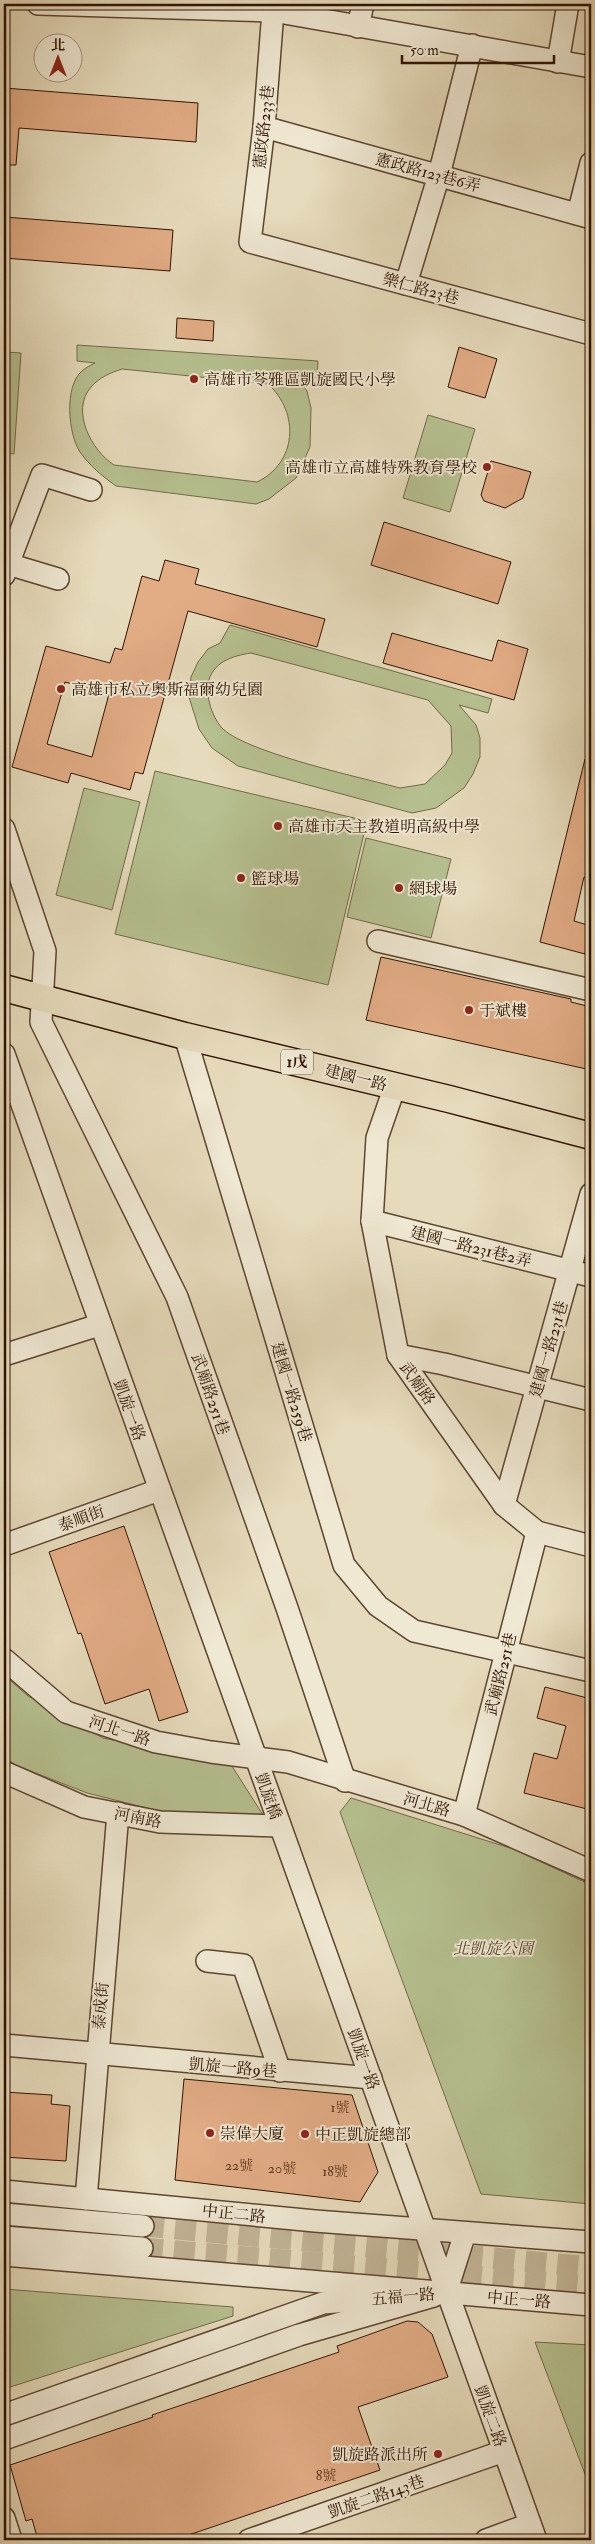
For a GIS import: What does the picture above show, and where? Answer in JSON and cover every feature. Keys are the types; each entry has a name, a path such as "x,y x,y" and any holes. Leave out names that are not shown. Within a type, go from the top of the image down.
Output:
{"main road":[{"name":"建國一路","path":"4,988 42,1010 184,1036 395,1086 591,1136"}],"street":[{"path":"38,4 273,11 591,67"},
{"path":"358,27 363,4"},
{"path":"558,62 568,4"},
{"name":"憲政路233巷","path":"250,242 264,127 273,11"},
{"path":"406,284 439,175 472,45"},
{"name":"憲政路123巷6弄","path":"264,127 585,216"},
{"path":"585,216 591,163"},
{"name":"樂仁路23巷","path":"250,242 591,334"},
{"path":"58,579 6,569 42,475 91,490"},
{"path":"4,829 45,952 42,1010"},
{"path":"378,941 591,990"},
{"name":"武廟路251巷","path":"42,1010 177,1297 287,1608 345,1781"},
{"name":"建國一路259巷","path":"184,1036 344,1565 378,1606 414,1630 591,1671"},
{"name":"凱旋一路","path":"4,1054 99,1325 257,1762"},
{"name":"武廟路","path":"395,1086 378,1138 372,1221 398,1355 504,1505 538,1532 591,1546"},
{"name":"建國一路231巷","path":"504,1505 591,1194"},
{"name":"建國一路231巷2弄","path":"372,1221 591,1276"},
{"path":"4,1355 99,1325"},
{"path":"398,1355 538,1386 591,1400"},
{"name":"泰順街","path":"4,1545 159,1490"},
{"name":"武廟路251巷","path":"464,1815 538,1532"},
{"name":"河北一路","path":"4,1659 66,1712 156,1742 257,1762"},
{"name":"河北路","path":"257,1762 288,1762 345,1781 464,1815 591,1871"},
{"name":"凱旋橋","path":"257,1762 280,1826"},
{"name":"河南路","path":"4,1772 84,1807 160,1822 280,1826"},
{"name":"泰成街","path":"86,2199 96,2055 118,1813"},
{"name":"凱旋一路","path":"280,1826 446,2293"},
{"path":"207,1962 243,1964 280,2072"},
{"name":"凱旋一路9巷","path":"4,2045 280,2072 371,2078"},
{"name":"中正二路","path":"4,2191 425,2231 465,2233"},
{"path":"4,2214 143,2226"},
{"path":"4,2255 446,2293 465,2233 591,2242"},
{"path":"4,2237 142,2248"},
{"name":"中正一路","path":"446,2293 591,2305"},
{"name":"五福一路","path":"4,2415 323,2302 446,2293"},
{"name":"五福一路","path":"4,2439 300,2335 446,2293"},
{"name":"凱旋二路","path":"446,2293 533,2532"},
{"name":"凱旋二路143巷","path":"260,2538 504,2451"},
{"path":"4,2518 11,2540"},
{"path":"486,2540 533,2532"}],"green space":[{"path":"77,345 318,361 317,377 296,375 307,391 311,408 310,447 296,478 269,499 256,504 116,486 96,471 80,452 76,444 70,410 72,387 82,371 95,363 77,361","holes":["122,369 268,384 278,396 285,409 289,423 289,437 280,463 270,474 257,482 114,465 98,450 86,430 83,419 85,397 91,387 105,376"]},
{"path":"4,352 21,353 14,454 4,453"},
{"path":"428,415 475,429 450,512 403,498"},
{"path":"230,625 492,699 488,713 459,705 476,725 480,738 480,757 473,774 464,788 436,808 412,813 238,766 212,748 199,729 189,697 191,677 198,662 208,649 220,643","holes":["251,653 428,700 451,726 452,753 445,765 425,784 400,788 278,755 233,736 221,727 215,717 210,706 208,684 210,676 218,665 230,658"]},
{"name":"籃球場","path":"155,771 367,821 328,985 115,934"},
{"path":"84,788 140,802 112,910 56,895"},
{"name":"網球場","path":"366,838 451,859 431,938 347,917"},
{"path":"4,1675 28,1696 103,1738 230,1763 263,1815 159,1811 87,1793 15,1765 4,1756"},
{"name":"北凱旋公園","path":"351,1798 513,1849 591,1885 591,2204 481,2194 340,1812"},
{"path":"4,2289 233,2307 233,2316 4,2389"},
{"path":"535,2342 591,2345 591,2490"}],"building":[{"path":"4,88 198,103 196,142 19,128 16,165 4,165"},
{"path":"4,217 173,230 170,271 4,258"},
{"path":"177,318 214,321 213,341 176,338"},
{"path":"459,347 497,359 485,398 448,387"},
{"path":"491,461 531,472 523,498 505,508 484,501 481,495"},
{"path":"384,522 511,562 498,604 371,565"},
{"path":"165,560 199,569 195,584 325,619 317,647 188,611 143,774 135,772 130,790 71,773 68,783 12,767 46,646 110,663 115,648 122,650 142,576 159,581","holes":["65,682 109,694 92,757 47,744"]},
{"path":"392,633 492,661 498,640 528,649 514,700 383,663"},
{"path":"585,759 591,760 591,879 584,877 574,921 591,926 585,954 540,942"},
{"name":"于斌樓","path":"381,957 571,999 571,1002 591,1007 591,1070 366,1020"},
{"path":"124,1526 188,1712 159,1721 149,1689 105,1704 81,1633 78,1634 49,1552"},
{"path":"545,1687 591,1699 591,1810 524,1793 534,1753 557,1759 566,1726 537,1718"},
{"name":"中正凱旋總部","path":"184,2079 352,2095 378,2172 360,2202 175,2180"},
{"path":"4,2092 52,2095 51,2104 70,2106 66,2161 4,2157"},
{"path":"407,2321 418,2322 432,2334 448,2377 358,2407 380,2470 174,2540 38,2540 32,2519 26,2521 10,2465 339,2352 337,2346"}],"tunnel":[{"path":"143,2226 591,2267"},
{"path":"142,2248 591,2286"}],"place":[{"name":"高雄市苓雅區凱旋國民小學","path":"194,379"},
{"name":"高雄市立高雄特殊教育學校","path":"487,467"},
{"name":"高雄市私立奧斯福爾幼兒園","path":"61,689"},
{"name":"高雄市天主教道明高級中學","path":"278,826"},
{"name":"籃球場","path":"241,878"},
{"name":"網球場","path":"399,888"},
{"name":"于斌樓","path":"469,1010"},
{"name":"崇偉大廈","path":"210,2133"},
{"name":"中正凱旋總部","path":"305,2134"},
{"name":"凱旋路派出所","path":"438,2454"}]}
